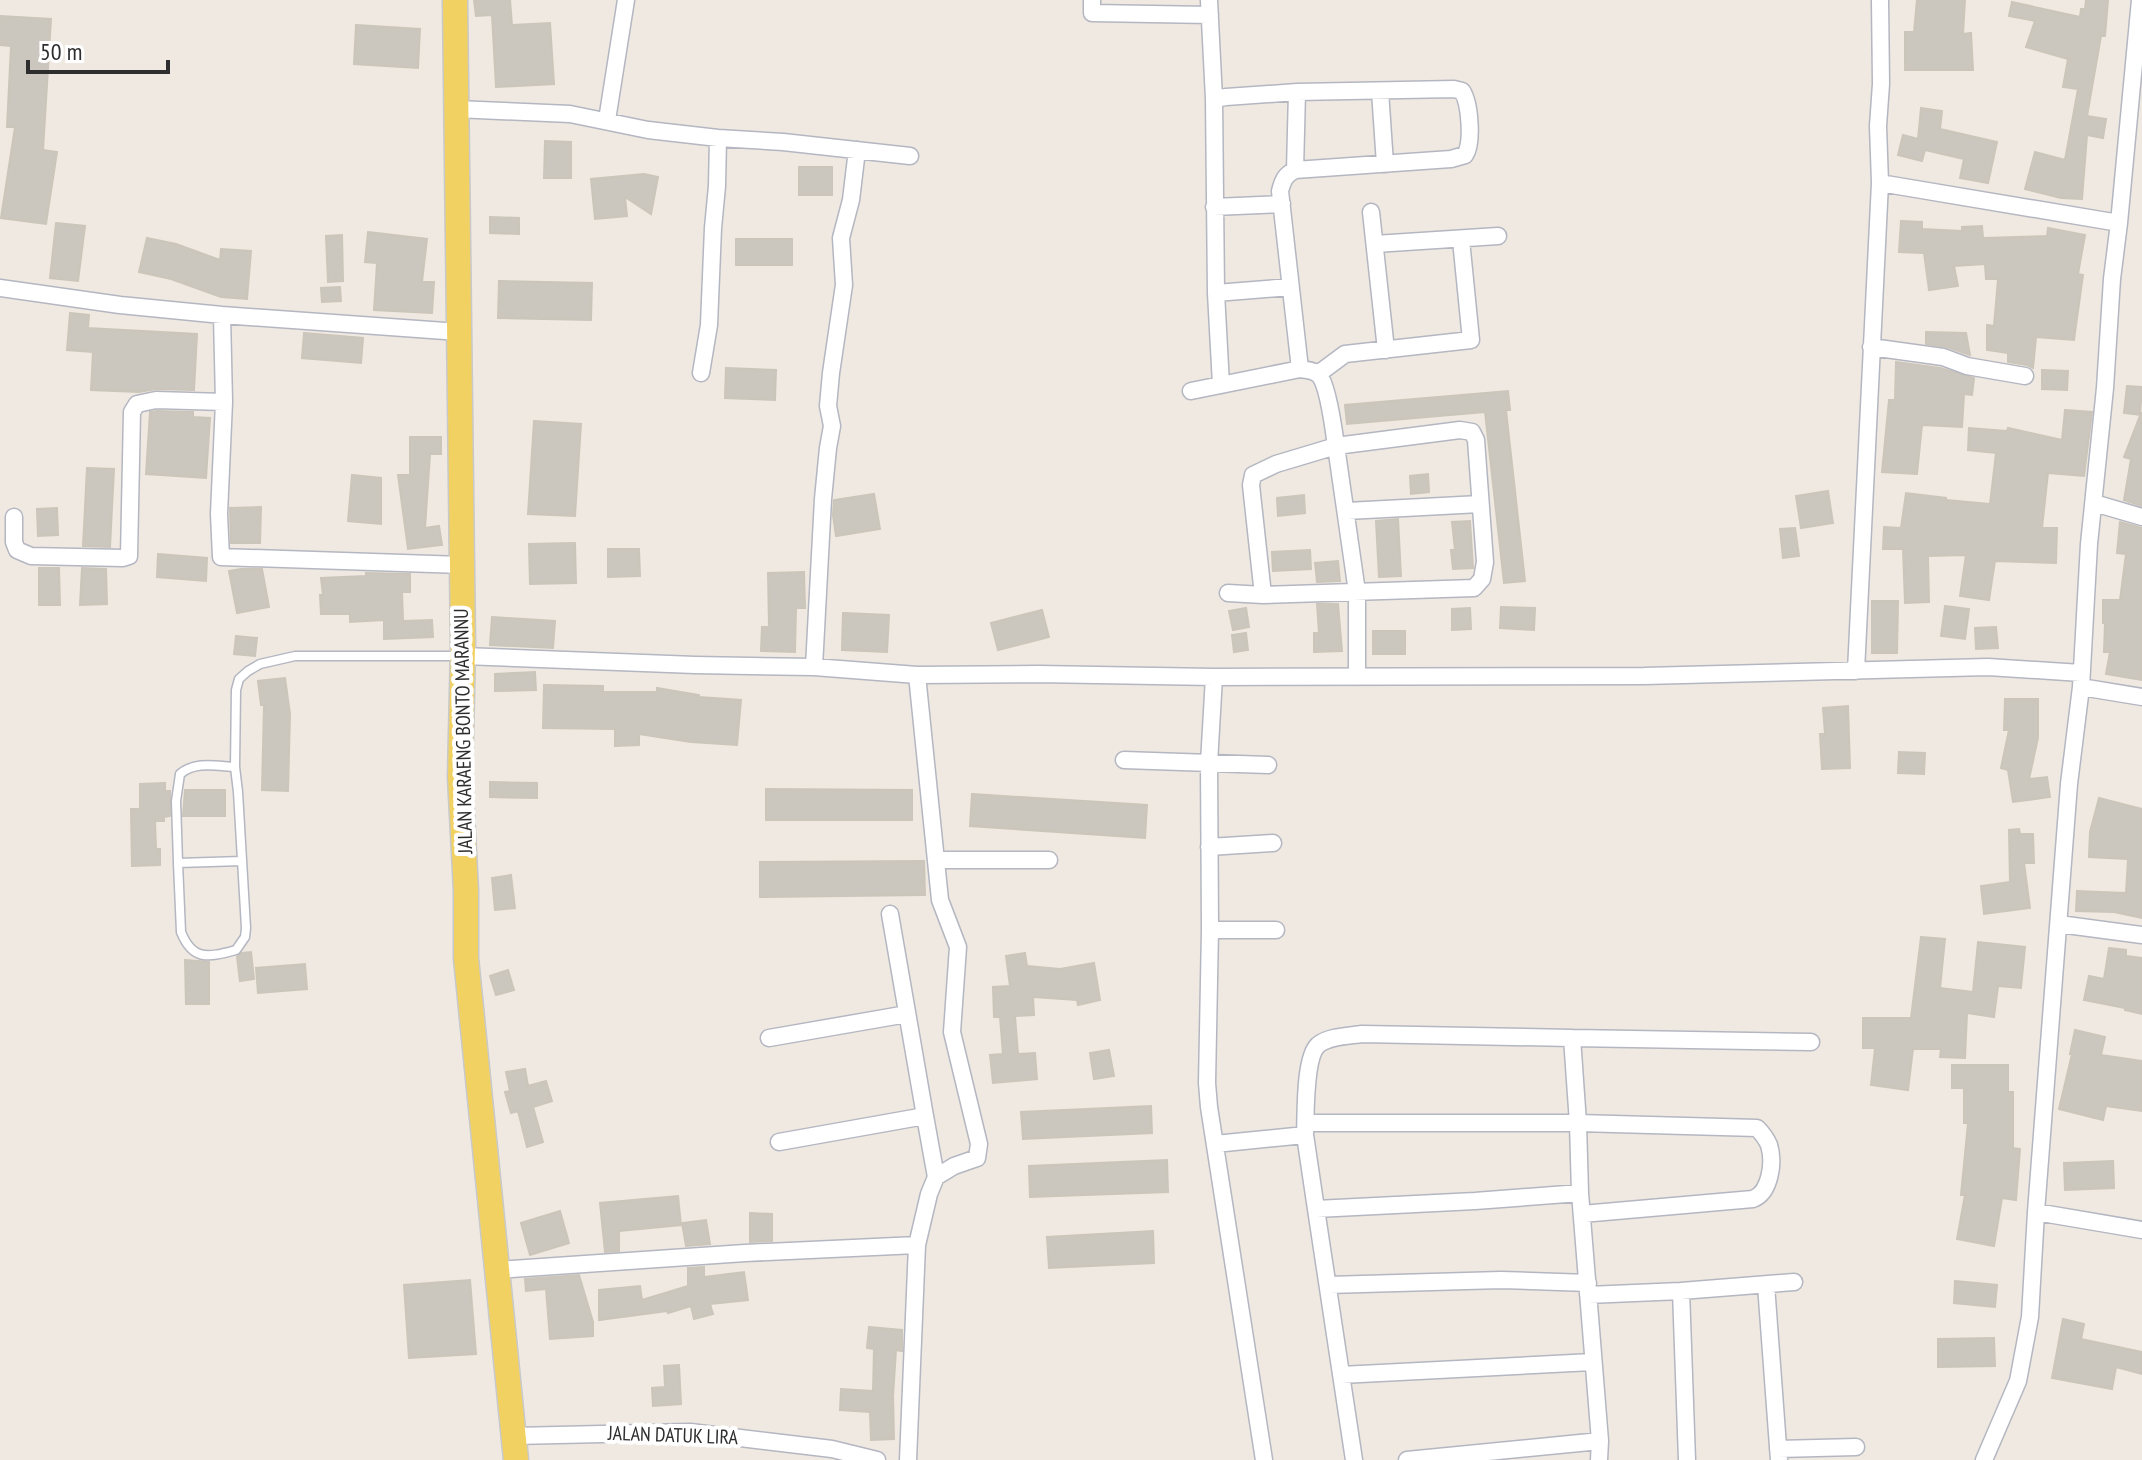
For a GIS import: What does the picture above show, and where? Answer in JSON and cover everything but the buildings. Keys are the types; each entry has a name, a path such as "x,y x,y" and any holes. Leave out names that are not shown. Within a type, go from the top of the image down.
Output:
{"main road":[{"name":"JALAN KARAENG BONTO MARANNU","path":"455,0 463,656 460,764 466,958 515,1448"}],"street":[{"path":"607,120 626,0"},
{"path":"1092,0 1092,13 1209,8 1221,385"},
{"path":"1856,671 1880,183 1880,0"},
{"path":"1984,1460 2018,1381 2030,1317 2069,784 2081,680 2084,600 2140,0"},
{"path":"1214,99 1297,92 1454,89 1462,91 1468,100 1469,148 1465,155 1451,159 1295,170 1282,180 1280,191 1300,369"},
{"path":"1380,91 1385,164"},
{"path":"1295,170 1297,92"},
{"path":"456,109 570,114 648,130 910,156"},
{"path":"701,373 709,325 718,138"},
{"path":"814,667 823,499 832,426 828,406 844,285 841,238 851,200 857,150"},
{"path":"1880,183 2119,223"},
{"path":"1214,207 1282,204"},
{"path":"1371,212 1386,350"},
{"path":"1375,244 1498,236"},
{"path":"1318,374 1345,354 1471,340 1461,240"},
{"path":"1216,293 1290,287"},
{"path":"0,288 222,315 459,332"},
{"path":"222,315 221,557 462,565"},
{"path":"1871,347 1943,357 1967,366 2025,376"},
{"path":"1191,391 1300,369 1318,374 1324,386 1347,511 1357,592 1357,676"},
{"path":"14,517 17,550 31,556 129,556 134,408 142,402 156,400 224,402"},
{"path":"1228,593 1263,595 1474,588 1480,584 1485,562 1477,445 1472,432 1460,430 1336,446 1276,464 1253,475 1251,485 1263,595"},
{"path":"2094,503 2142,517"},
{"path":"1347,511 1480,504"},
{"path":"463,656 814,667 917,675 1644,676 1988,667 2081,680 2142,697"},
{"path":"917,675 942,908 958,947 952,1032 979,1144 977,1158 954,1166 936,1177"},
{"path":"1214,677 1209,763 1207,1083 1264,1460"},
{"path":"1124,760 1268,765"},
{"path":"1209,847 1273,843"},
{"path":"936,860 1049,860"},
{"path":"890,914 936,1177 917,1245 908,1460"},
{"path":"2059,924 2142,935"},
{"path":"1210,930 1276,930"},
{"path":"769,1038 907,1014"},
{"path":"1354,1460 1305,1129 1310,1062 1318,1046 1329,1040 1362,1034 1811,1042"},
{"path":"1572,1038 1599,1460"},
{"path":"779,1142 925,1116"},
{"path":"1215,1144 1305,1129 1578,1123 1757,1128 1768,1141 1768,1183 1760,1197 1582,1214"},
{"path":"1316,1209 1580,1193"},
{"path":"2036,1212 2142,1230"},
{"path":"498,1270 917,1245"},
{"path":"1328,1285 1501,1280 1588,1289 1681,1291 1794,1282"},
{"path":"1766,1285 1779,1454 1856,1447"},
{"path":"1681,1291 1687,1460"},
{"path":"1341,1375 1592,1362"},
{"name":"JALAN DATUK LIRA","path":"515,1448 690,1432 832,1449 877,1460"},
{"path":"1407,1460 1600,1441"}],"lane":[{"path":"235,767 200,766 187,768 180,774 176,801 181,932 191,950 199,955 236,950 245,937 235,767 236,690 239,679 260,664 295,656 463,656"},
{"path":"178,863 242,861"}]}
